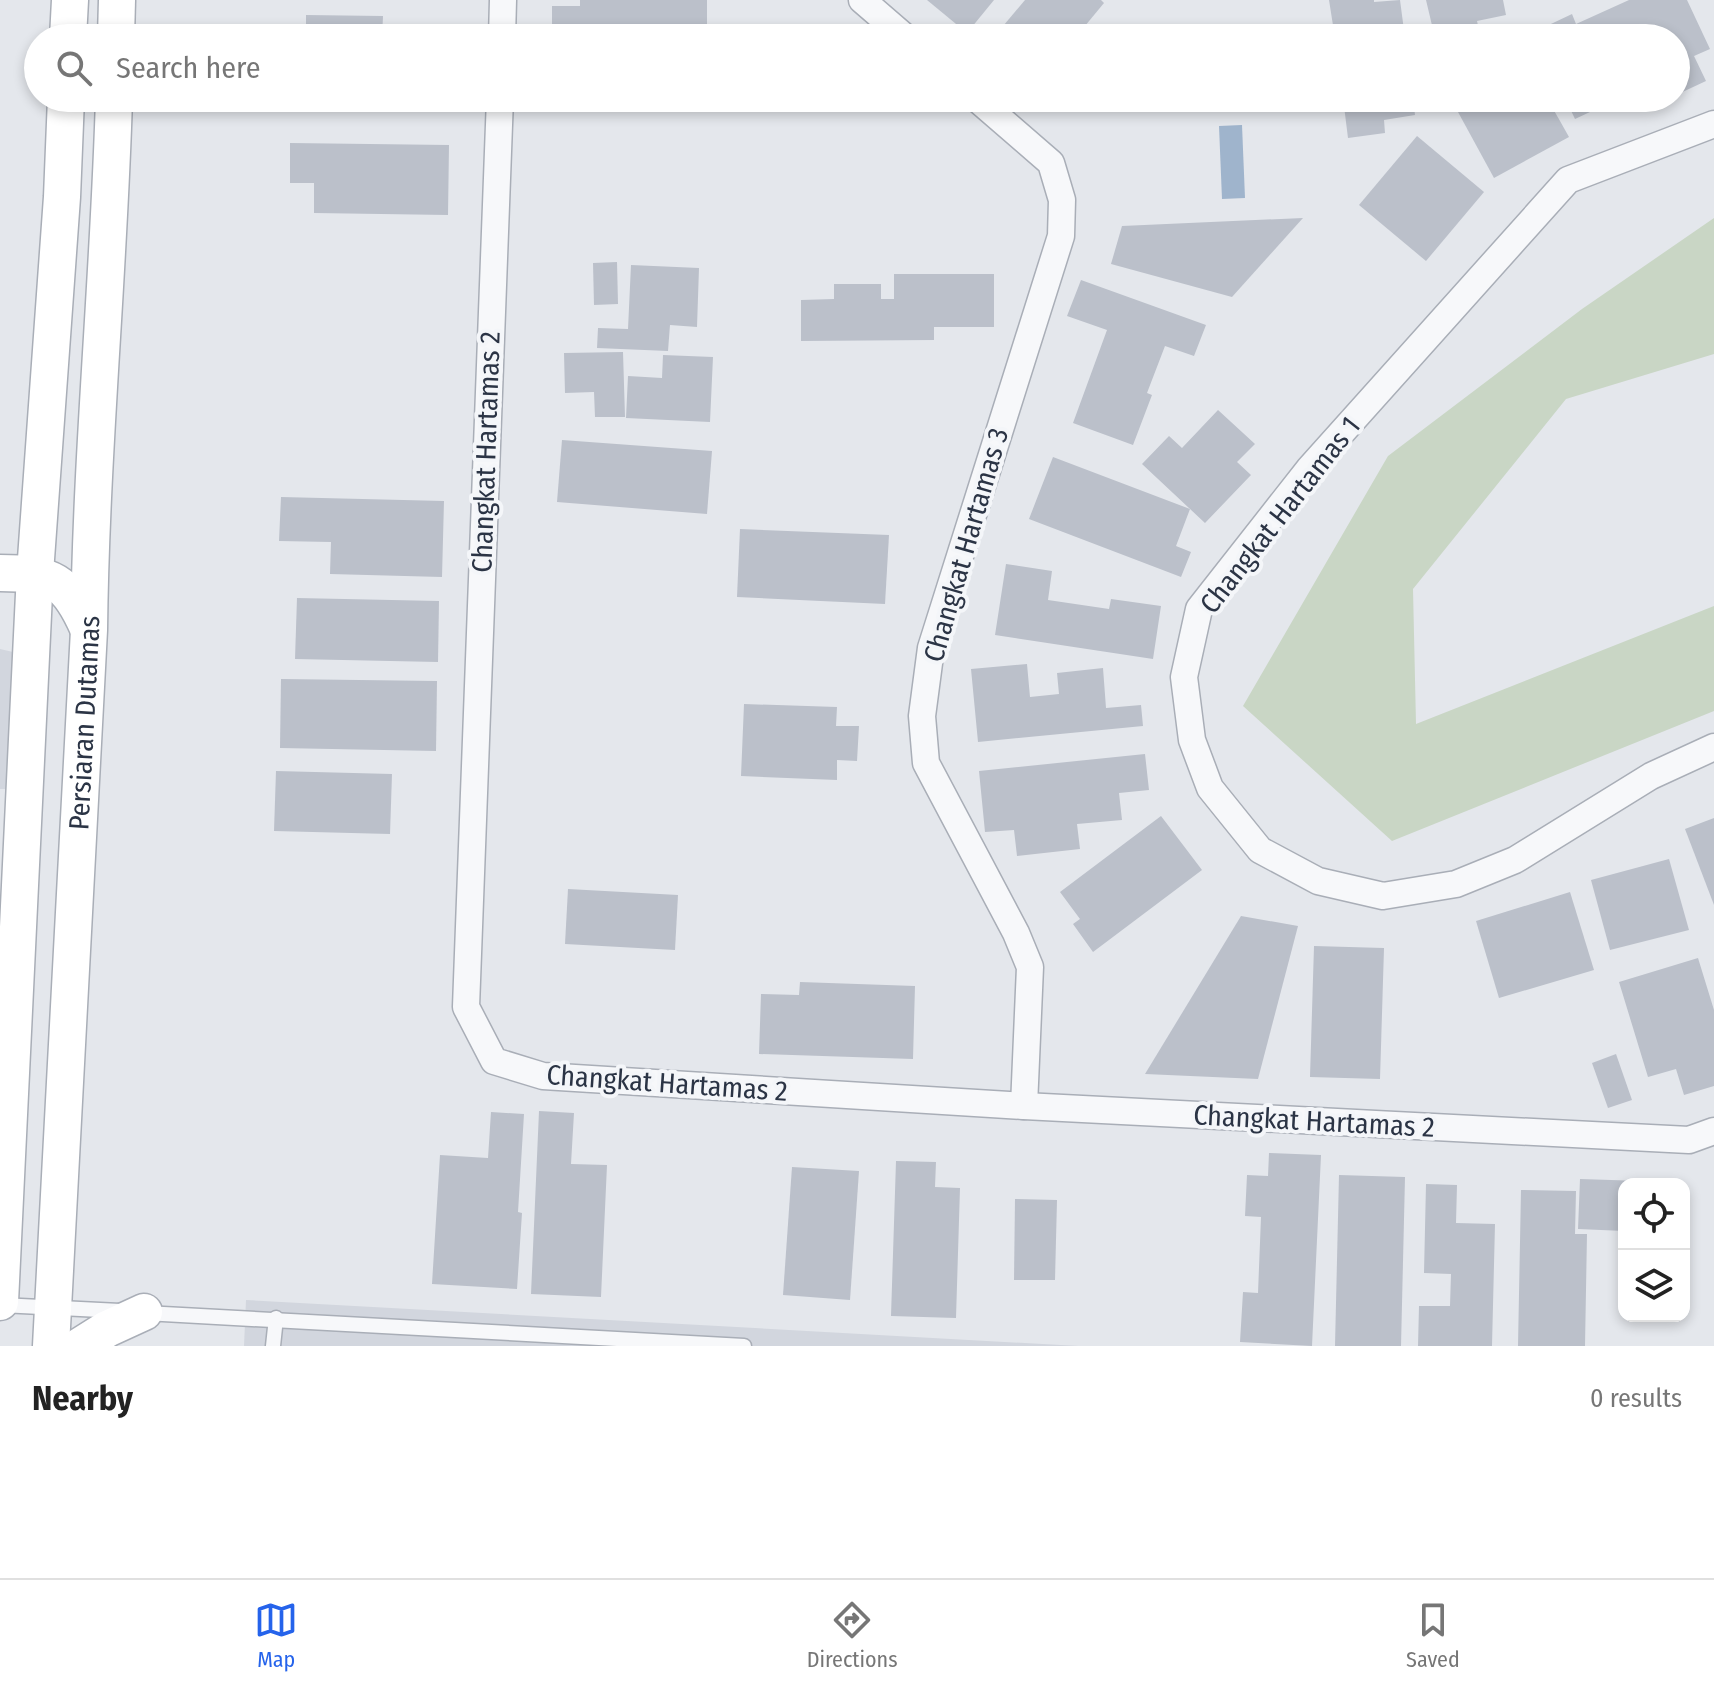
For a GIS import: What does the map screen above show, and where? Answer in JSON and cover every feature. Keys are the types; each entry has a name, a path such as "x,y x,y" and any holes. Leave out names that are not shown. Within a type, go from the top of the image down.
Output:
{"street":[{"path":"69,24 70,0"},
{"path":"116,24 117,0"},
{"path":"502,24 503,0"},
{"path":"862,0 890,24"},
{"name":"Persiaran Dutamas","path":"0,1304 18,573 62,197 65,112"},
{"name":"Persiaran Dutamas","path":"51,1346 89,630 90,519 114,112"},
{"name":"Changkat Hartamas 2","path":"499,112 466,1007 494,1061 543,1076 1024,1106 1689,1140 1714,1131"},
{"name":"Changkat Hartamas 3","path":"992,112 1051,163 1062,200 1061,236 931,648 922,716 926,763 1016,933 1030,967 1024,1106"},
{"name":"Changkat Hartamas 1","path":"1714,124 1568,180 1309,469 1199,609 1184,677 1192,740 1210,788 1260,850 1318,881 1383,896 1456,884 1515,860 1651,776 1714,747"},
{"path":"18,573 76,543 90,519"},
{"path":"18,573 62,585 78,605 89,630"},
{"path":"80,1346 144,1312"}],"lane":[{"path":"0,1304 744,1346"},
{"path":"273,1346 276,1318"}],"shaded area":[{"path":"0,649 13,652 9,789 0,789"},
{"path":"246,1300 1079,1346 244,1346"}],"green space":[{"path":"1714,218 1714,354 1566,399 1413,589 1416,724 1714,606 1714,711 1392,841 1243,706 1388,456 1582,309"}],"water":[{"path":"1242,125 1245,198 1222,199 1219,126"}],"building":[{"path":"580,0 707,0 707,24 552,24 552,6 580,6"},
{"path":"927,0 994,0 974,24 956,24"},
{"path":"1025,0 1101,0 1104,3 1087,24 1005,24"},
{"path":"1329,0 1400,0 1403,24 1333,24"},
{"path":"1426,0 1503,0 1506,15 1477,21 1478,24 1432,24"},
{"path":"1629,0 1687,0 1710,49 1694,56 1706,81 1690,88 1690,24 1576,24"},
{"path":"1572,14 1576,24 1551,24"},
{"path":"306,15 383,16 383,24 306,24"},
{"path":"1345,112 1415,112 1415,115 1384,120 1385,133 1348,138"},
{"path":"1458,112 1555,112 1569,137 1494,178"},
{"path":"1572,112 1590,112 1575,119"},
{"path":"1417,136 1484,192 1426,261 1359,205"},
{"path":"290,143 449,145 448,215 314,213 314,183 290,183"},
{"path":"1303,218 1232,297 1111,264 1122,226"},
{"path":"617,262 618,304 594,305 593,263"},
{"path":"631,265 699,268 697,327 670,325 668,351 597,348 598,328 628,329"},
{"path":"894,274 994,274 994,327 934,327 934,340 801,341 801,300 834,299 834,284 881,284 881,299 894,299"},
{"path":"1081,280 1206,325 1194,356 1165,346 1147,393 1152,395 1133,445 1073,423 1107,330 1067,316"},
{"path":"623,352 625,417 595,417 594,392 565,393 564,353"},
{"path":"663,355 713,357 710,422 626,418 628,376 662,378"},
{"path":"1218,410 1255,444 1237,462 1251,475 1205,523 1142,464 1169,436 1182,448"},
{"path":"562,440 712,451 707,514 557,502"},
{"path":"1053,457 1190,509 1176,546 1191,552 1181,577 1029,519"},
{"path":"281,497 444,501 442,577 330,574 331,542 279,541"},
{"path":"740,529 889,535 885,604 737,597"},
{"path":"1006,564 1052,571 1048,600 1109,609 1111,599 1161,606 1153,659 995,635"},
{"path":"297,598 439,601 438,662 295,659"},
{"path":"1027,664 1030,697 1059,694 1057,673 1103,668 1106,708 1141,705 1143,726 978,742 971,669"},
{"path":"281,679 437,681 436,751 280,748"},
{"path":"744,704 837,707 836,726 859,726 857,761 837,760 837,780 741,776"},
{"path":"1145,754 1149,790 1119,793 1122,820 1077,824 1080,849 1017,856 1014,830 985,832 979,771"},
{"path":"276,771 392,774 390,834 274,831"},
{"path":"1161,816 1202,870 1093,952 1073,924 1080,919 1060,892"},
{"path":"1714,818 1714,905 1685,829"},
{"path":"1669,859 1689,930 1610,950 1591,880"},
{"path":"568,889 678,895 675,950 565,944"},
{"path":"1570,892 1594,970 1499,998 1476,921"},
{"path":"1241,916 1298,926 1258,1079 1145,1074"},
{"path":"1314,946 1384,948 1380,1079 1310,1077"},
{"path":"1698,958 1714,1010 1714,1086 1684,1095 1676,1069 1648,1077 1619,982"},
{"path":"800,982 915,986 913,1059 759,1054 761,994 799,995"},
{"path":"1616,1054 1632,1100 1608,1108 1592,1063"},
{"path":"539,1111 574,1113 571,1164 607,1165 601,1297 531,1294"},
{"path":"491,1112 524,1114 517,1289 432,1284 440,1155 488,1158"},
{"path":"1269,1153 1321,1155 1312,1346 1240,1342 1243,1292 1258,1293 1261,1217 1245,1216 1247,1175 1268,1176"},
{"path":"896,1161 936,1162 935,1187 960,1188 956,1318 891,1316"},
{"path":"792,1167 859,1171 850,1300 783,1295"},
{"path":"1339,1175 1405,1177 1401,1346 1335,1346"},
{"path":"1580,1179 1618,1180 1618,1231 1578,1229"},
{"path":"1426,1184 1457,1185 1456,1223 1495,1224 1492,1346 1418,1346 1419,1306 1450,1306 1451,1274 1424,1273"},
{"path":"1521,1190 1576,1191 1575,1234 1587,1234 1585,1346 1518,1346"},
{"path":"1015,1199 1057,1200 1055,1280 1014,1280"}]}
